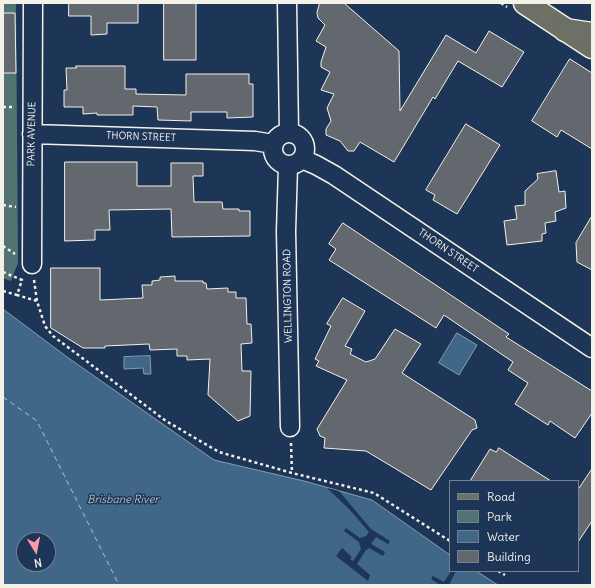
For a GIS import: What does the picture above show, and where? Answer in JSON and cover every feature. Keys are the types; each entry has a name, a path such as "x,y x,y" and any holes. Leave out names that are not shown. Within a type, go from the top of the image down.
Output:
{"main road":[{"path":"525,3 592,47"},
{"path":"565,30 592,34"}],"street":[{"name":"PARK AVENUE","path":"32,264 33,3"},
{"path":"287,3 289,133"},
{"path":"289,133 299,137 304,144 305,149 295,162 280,163 275,158 273,144 279,136 289,133"},
{"name":"THORN STREET","path":"32,134 255,141 273,144"},
{"name":"THORN STREET","path":"295,162 316,165 334,175 592,348"},
{"name":"WELLINGTON ROAD","path":"290,426 286,231 295,162"}],"path":[{"path":"32,264 37,301 45,326 53,336 166,421 219,452 292,473 374,493 449,540"},
{"path":"3,272 22,280 18,295"},
{"path":"3,291 37,301"},
{"path":"290,426 292,473"},
{"path":"500,572 505,575"}],"green space":[{"path":"3,3 16,3 18,263 11,281 3,278"}],"water":[{"name":"Brisbane River","path":"3,309 67,357 214,460 304,481 372,500 449,554 449,572 478,572 498,585 3,585"},
{"path":"457,333 477,345 459,375 439,363"},
{"path":"150,356 151,374 144,374 143,368 124,369 124,357"}],"pier":[{"path":"327,488 339,491 371,529 390,541 388,544 376,537 371,544 385,552 383,556 369,548 357,564 370,575 368,581 336,556 342,548 352,557 350,559 353,561 361,549 359,542 344,531 346,528 360,538 366,536 369,532 349,509"},
{"path":"450,572 456,572 450,583 453,585 440,585 431,579 433,576 444,582"}],"building":[{"path":"69,3 138,3 138,23 107,23 107,34 91,35 91,16 69,16"},
{"path":"164,3 196,3 196,60 164,60"},
{"path":"320,3 344,3 399,51 400,111 446,35 476,53 489,31 524,52 502,87 458,61 435,99 433,97 394,162 360,142 354,151 348,151 340,141 326,135 326,129 331,121 327,108 334,94 321,90 330,72 321,67 321,62 326,47 316,41 325,25 318,18 317,13"},
{"path":"3,13 15,13 16,73 3,73"},
{"path":"570,59 592,73 592,149 561,130 557,137 532,121"},
{"path":"76,66 125,66 125,89 136,89 136,94 186,95 186,74 249,74 249,84 253,84 253,117 227,118 227,112 191,112 191,121 158,120 157,107 133,106 133,115 97,115 97,113 83,114 83,107 64,107 64,90 67,90 66,68 76,68"},
{"path":"466,124 500,145 457,214 433,200 435,195 426,190"},
{"path":"65,162 137,162 137,186 171,186 171,163 203,163 203,176 193,176 194,202 222,202 223,209 250,211 250,236 172,237 171,209 109,210 110,230 95,230 95,240 65,241"},
{"path":"556,171 559,192 565,191 566,208 555,212 556,221 545,223 546,233 542,234 542,241 507,245 504,221 517,219 515,206 525,205 525,191 538,179 537,174"},
{"path":"592,216 592,270 577,262 576,243"},
{"path":"343,223 509,334 506,337 592,391 592,413 575,438 550,421 548,425 515,404 528,383 508,370 513,362 444,315 436,328 329,260 336,249 329,244"},
{"path":"51,268 100,268 100,300 143,298 142,285 152,285 152,281 160,280 160,277 175,276 175,281 203,281 203,283 206,283 207,289 228,288 228,292 236,292 236,298 246,298 247,324 251,324 252,343 241,344 242,371 251,371 250,416 238,421 208,395 210,359 187,360 187,356 177,356 177,349 150,350 149,344 105,346 105,348 83,348 51,328"},
{"path":"343,298 365,311 345,346 352,349 350,354 366,362 375,359 395,329 421,344 402,373 475,420 477,428 472,430 431,490 366,451 324,448 325,438 320,436 317,429 347,380 316,366 319,361 315,359 331,326 327,324"},
{"path":"499,448 549,480 471,480 490,449 496,452"},
{"path":"592,469 592,521 579,540 579,488"}],"ferry route":[{"path":"3,397 37,421 119,585"}]}
